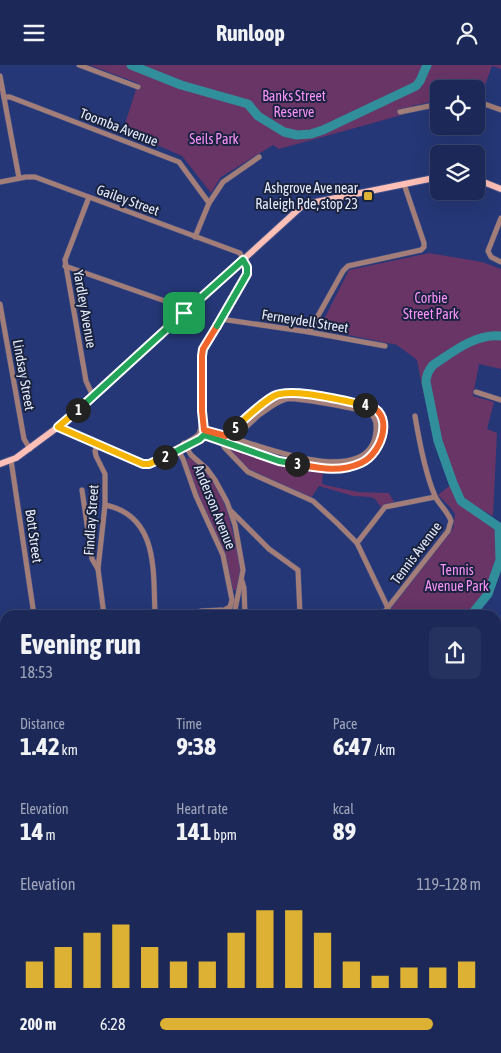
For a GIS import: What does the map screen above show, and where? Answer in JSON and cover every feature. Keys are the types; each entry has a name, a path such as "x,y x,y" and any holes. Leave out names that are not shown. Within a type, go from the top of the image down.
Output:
{"main road":[{"path":"0,464 30,449 58,427 294,212 306,205 430,179"},
{"path":"485,183 501,189"}],"street":[{"path":"78,65 138,87"},
{"path":"0,76 19,178"},
{"name":"Toomba Avenue","path":"4,97 10,97 179,162 209,203"},
{"path":"485,105 501,111"},
{"path":"400,112 430,106"},
{"path":"195,237 209,203 223,182 259,157"},
{"name":"Gailey Street","path":"0,182 35,177 240,253 243,260"},
{"path":"309,332 348,266 421,250 424,247 404,184"},
{"name":"Yardley Avenue","path":"89,197 66,255 66,266 86,381 93,396"},
{"path":"501,218 488,251 493,259 501,262"},
{"path":"203,432 202,356 204,347 247,274 247,267 243,260"},
{"path":"66,266 165,301 178,307 184,313"},
{"name":"Lindsay Street","path":"0,304 24,439 30,449"},
{"name":"Ferneydell Street","path":"221,319 309,332 384,346"},
{"path":"476,392 501,400"},
{"path":"228,438 290,463 338,469 354,466 366,461 375,453 382,434 383,426 380,413 374,407 362,407 293,393 278,394 272,397 228,438 224,449 246,471 317,503 357,543 388,608"},
{"path":"58,427 143,464 149,464 160,459 203,432 288,455 335,462 346,461 366,452 371,446 376,435 375,419 362,407"},
{"name":"Tennis Avenue","path":"388,608 451,526 448,513 435,497 419,444 415,416"},
{"name":"Findlay Street","path":"97,445 96,456 105,474 106,505 98,569 103,610"},
{"name":"Anderson Avenue","path":"185,445 193,457 210,472 224,496 235,525 243,567 235,610"},
{"name":"Anderson Avenue","path":"177,449 184,461 196,496 223,555 232,603 230,608 224,609"},
{"name":"Anderson Avenue","path":"184,461 187,456 193,457"},
{"name":"Bott Street","path":"11,460 33,610"},
{"name":"Findlay Street","path":"82,490 92,559 98,569"},
{"path":"357,543 385,507 435,497"},
{"path":"106,505 131,516 140,526 148,540 151,551 155,610"},
{"path":"230,511 269,549 298,570 300,610"},
{"path":"235,525 237,522 246,526"},
{"name":"Anderson Avenue","path":"242,580 245,610"},
{"path":"230,591 235,595 239,593"},
{"path":"215,610 224,609"}],"green space":[{"path":"89,65 501,65 501,69 492,66 485,85 485,80 430,80 430,102 412,106 409,113 279,149 273,145 221,177 211,193 182,156 123,130 138,83"},
{"name":"Corbie Street Park","path":"429,253 482,262 501,269 501,369 479,364 473,396 494,402 487,429 497,433 493,516 461,498 442,443 434,404 424,396 417,360 397,345 319,329 349,270"},
{"path":"233,447 279,463 323,471 322,483 325,485 358,492 389,493 394,502 381,507 375,499 370,497 353,496 319,486 311,498 251,471 231,452"},
{"path":"188,458 200,464 210,475 225,505 241,567 241,575 236,590 233,590 226,560 189,472 186,459"},
{"name":"Tennis Avenue Park","path":"453,483 461,501 499,527 500,560 488,594 475,610 390,610 453,528 455,514 438,495"}],"waterway":[{"path":"131,65 181,85 248,104 258,116 284,132 297,135 311,134 323,130 416,86 427,65"},
{"path":"475,610 488,594 500,560 499,527 461,501 438,441 426,380 433,365 457,349 483,337 501,336"}],"place":[{"name":"Ashgrove Ave near Raleigh Pde, stop 23","path":"368,196"}],"route":[{"path":"243,260 248,270 247,274 202,352 202,411 205,423 204,430 226,436 272,397 293,393 374,407 380,413 383,426 381,441 375,453 354,466 327,469 279,461 204,435 201,439 173,454 146,465 58,427 184,313 243,260"}],"park label":[{"name":"Banks Street Reserve","path":"294,104"},
{"name":"Seils Park","path":"214,139"}]}
